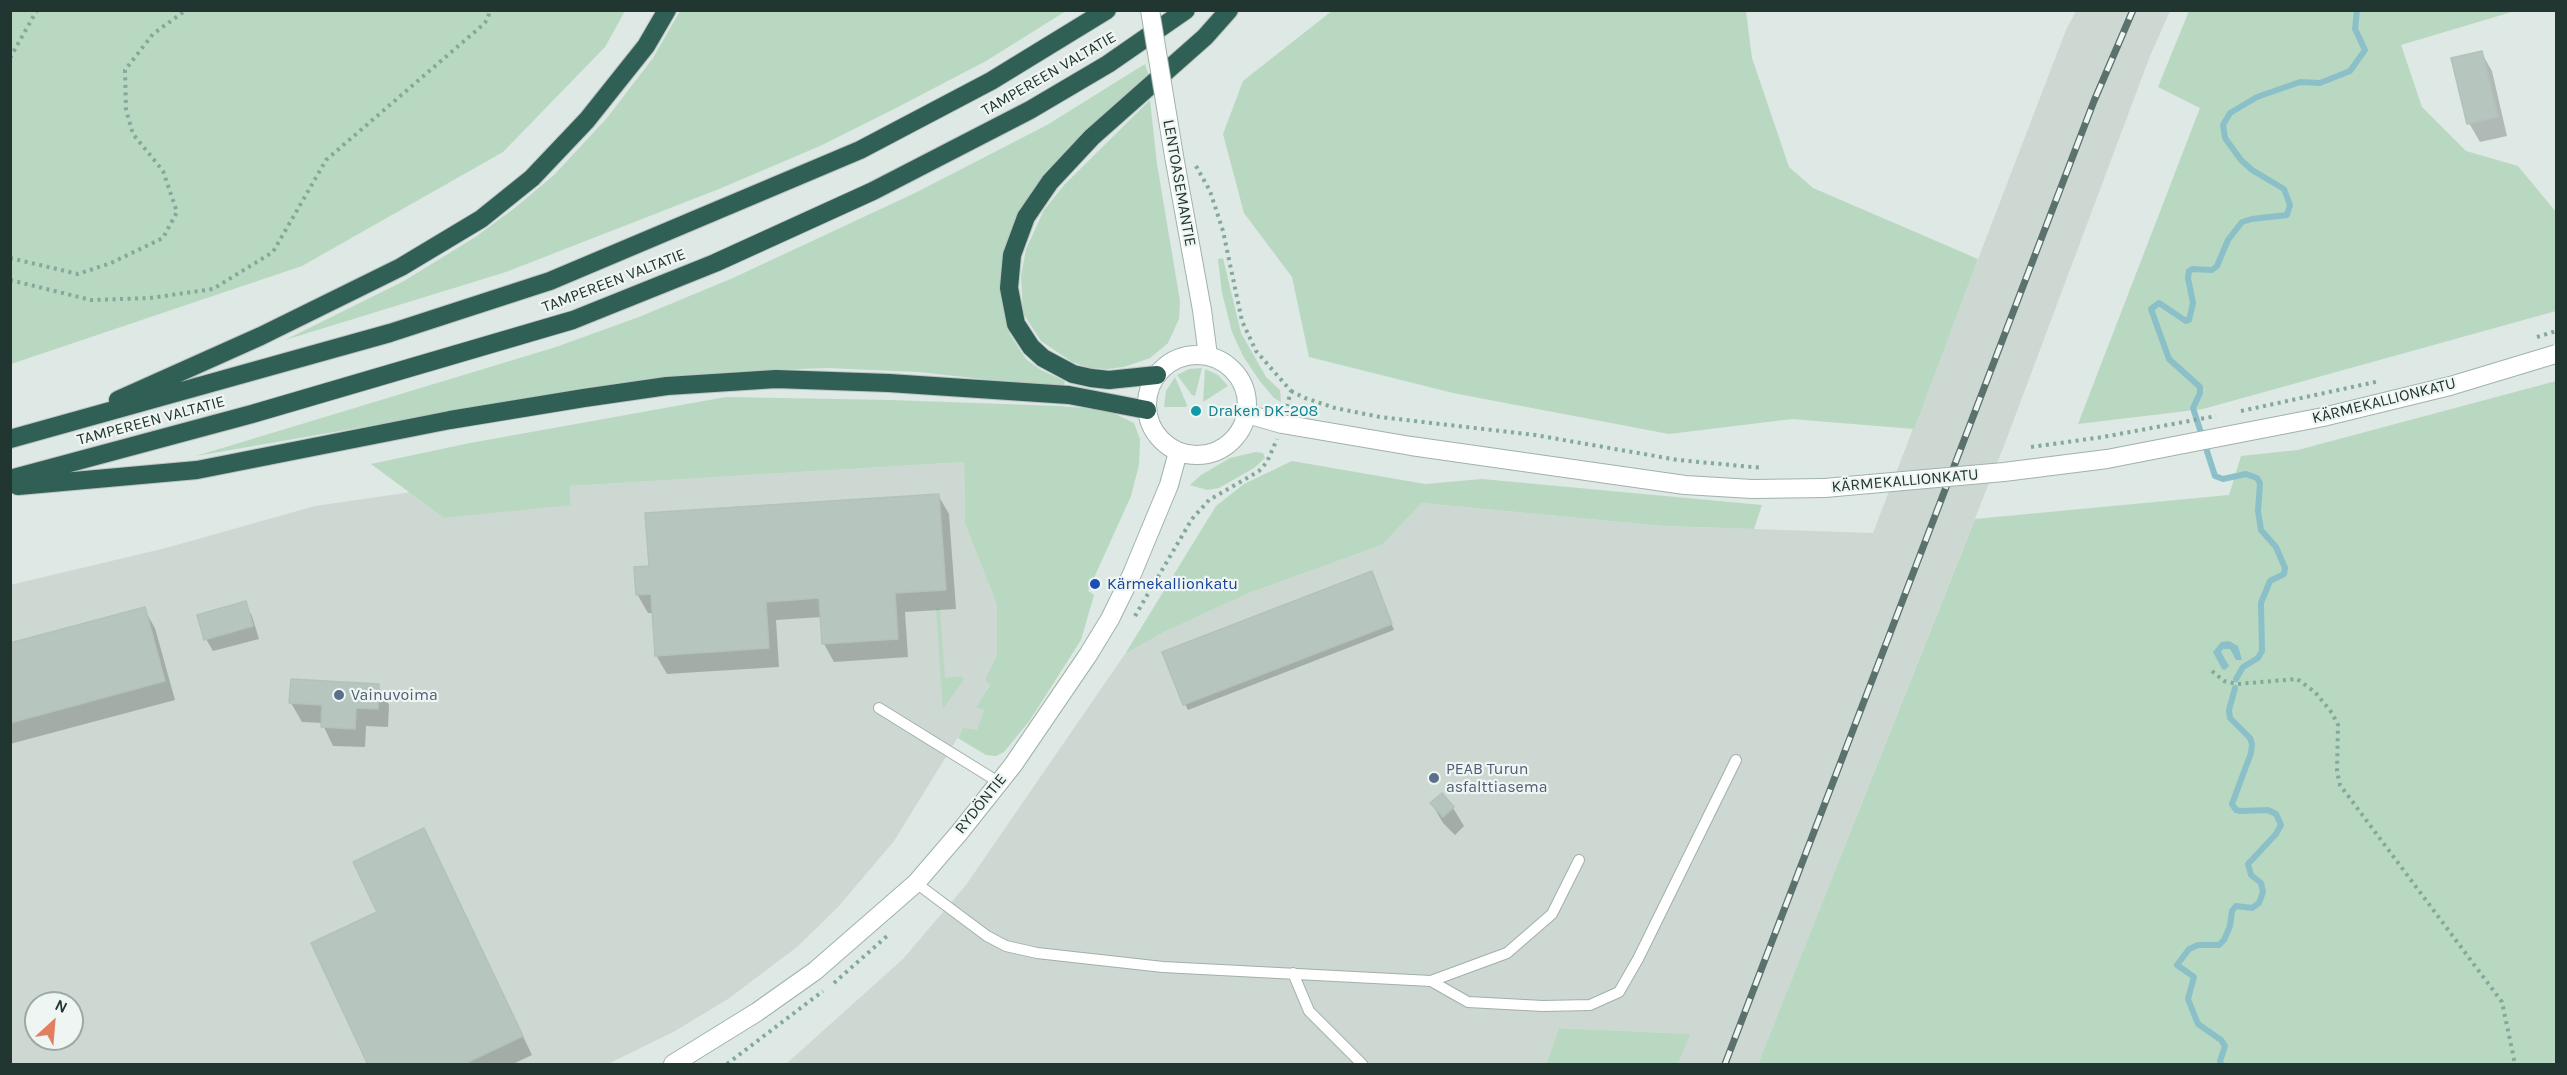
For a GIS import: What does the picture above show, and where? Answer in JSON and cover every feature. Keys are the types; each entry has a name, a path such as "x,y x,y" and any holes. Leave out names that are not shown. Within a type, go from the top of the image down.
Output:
{"highway":[{"path":"62,426 261,336 401,267 481,219 532,178 587,120 646,46 667,10"},
{"name":"TAMPEREEN VALTATIE","path":"10,439 390,333 550,281 860,150 991,81 1107,10"},
{"name":"TAMPEREEN VALTATIE","path":"10,479 252,414 562,324 650,290 873,191 956,149 1030,110 1108,64 1186,10"},
{"path":"1157,375 1109,380 1091,378 1073,374 1043,358 1031,347 1016,324 1010,288 1012,255 1026,217 1057,174 1092,137 1205,37 1229,10"},
{"path":"10,486 197,470 450,420 667,386 776,379 889,382 1069,395 1147,410"}],"street":[{"name":"LENTOASEMANTIE","path":"1150,10 1208,356"},
{"name":"KÄRMEKALLIONKATU","path":"1247,414 1282,424 1411,446 1674,483 1752,489 1825,488 2004,472 2106,459 2323,417 2450,386 2556,354"},
{"path":"1191,355 1208,356 1221,361 1233,370 1242,382 1247,398 1247,414 1243,427 1225,448 1200,456 1178,452 1165,444 1154,432 1147,410 1147,400 1157,375 1175,360 1191,355"},
{"name":"RYDÖNTIE","path":"673,1065 757,1012 815,971 916,883 1000,783 1110,619 1132,574 1169,485 1178,452"}],"lane":[{"path":"879,708 1000,783"},
{"path":"1431,981 1468,1002 1543,1006 1590,1005 1619,992 1638,959 1736,760"},
{"path":"916,883 987,936 1006,946 1037,953 1163,967 1431,981 1507,953 1552,914 1579,860"},
{"path":"1293,973 1309,1011 1362,1065"}],"path":[{"path":"10,58 38,10"},
{"path":"10,258 78,274 111,263 163,238 177,213 164,171 134,134 126,110 125,70 153,34 186,10"},
{"path":"10,280 91,300 150,298 213,289 273,252 327,160 485,23 491,10"},
{"path":"2529,340 2556,331"},
{"path":"2234,413 2388,380"},
{"path":"1291,391 1335,408 1380,417 1535,435 1678,460 1766,468"},
{"path":"2021,448 2103,437 2223,415"},
{"path":"2212,671 2224,681 2237,684 2297,679 2315,692 2338,725 2337,771 2340,785 2502,1002 2515,1065"}],"shaded area":[{"path":"2076,11 2170,11 2150,56 2005,443 1758,1064 1678,1064 1689,1034 1559,1028 1546,1064 786,1064 903,959 966,885 1125,654 1166,631 1249,593 1382,545 1422,503 1663,526 1873,533 2066,30"},
{"path":"964,462 965,524 997,605 997,656 985,679 990,684 977,706 984,710 977,731 963,729 894,841 838,907 797,947 728,999 675,1031 608,1064 11,1064 10,585 166,548 315,506 426,490 443,518 571,504 570,486"}],"green space":[{"path":"1333,10 1746,11 1752,58 1789,167 1813,188 1978,259 1914,429 1792,419 1669,434 1453,393 1309,357 1292,277 1244,213 1223,134 1243,81"},
{"path":"10,11 625,11 605,47 503,152 302,266 11,364"},
{"path":"680,11 1066,11 986,61 898,107 820,146 719,189 506,272 285,340 404,281 477,236 516,207 554,175 607,118 653,58"},
{"path":"2189,11 2515,11 2401,45 2422,107 2466,151 2518,166 2556,212 2556,311 2203,409 2078,424 2200,108 2158,87"},
{"path":"1145,64 1149,76 1112,106 1036,185 1024,204 1001,291 1010,334 1020,350 1027,360 1041,370 1065,381 1063,388 919,372 827,368 675,376 575,390 196,456 556,347 639,317 733,278 915,193 1047,125"},
{"path":"1150,100 1157,164 1180,301 1179,319 1168,343 1150,358 1124,367 1090,368 1072,362 1041,341 1023,313 1021,276 1026,249 1044,210 1065,184"},
{"path":"1223,258 1241,333 1266,377 1280,390 1281,402 1274,398 1259,380 1243,356 1232,332 1222,293 1218,259"},
{"path":"1202,368 1195,396 1177,375 1189,369"},
{"path":"1205,369 1218,375 1228,386 1203,402"},
{"path":"1175,377 1187,405 1186,407 1164,407 1166,391"},
{"path":"2556,381 2556,1064 1758,1064 1975,519 2229,495 2241,456 2298,450"},
{"path":"726,397 1059,406 1107,410 1134,423 1140,439 1139,465 1131,496 1088,591 1094,595 1081,640 1030,720 1004,752 996,756 986,755 958,738 963,728 977,730 984,710 976,707 990,685 985,679 997,655 997,605 965,524 964,462 570,486 571,505 444,518 371,464 470,443"},
{"path":"1256,452 1263,453 1265,458 1254,468 1219,488 1207,490 1190,485 1201,475 1230,458"},
{"path":"1292,461 1425,484 1482,479 1762,505 1754,529 1663,526 1422,503 1382,545 1249,593 1166,631 1125,654 1216,506 1244,484"},
{"path":"936,608 940,609 945,678 961,676 964,679 943,709"},
{"path":"1559,1028 1690,1034 1678,1064 1546,1064"}],"water":[{"path":"2229,641 2238,646 2242,660 2236,660 2230,649 2223,649 2221,652 2229,666 2225,670 2222,669 2213,652 2221,642"}],"building":[{"path":"2482,51 2498,117 2467,124 2451,58"},
{"path":"939,494 946,590 895,593 898,639 822,644 819,598 766,602 769,648 655,656 651,594 636,595 634,567 649,566 645,513"},
{"path":"1372,571 1392,624 1183,705 1162,652"},
{"path":"246,601 253,626 204,640 197,615"},
{"path":"145,607 165,681 10,723 10,643"},
{"path":"291,679 379,684 378,709 356,708 355,729 321,727 322,705 289,703"},
{"path":"1442,793 1454,807 1443,817 1430,803"},
{"path":"424,828 523,1036 462,1065 368,1065 311,943 377,912 353,862"}],"waterway":[{"path":"2236,679 2243,667 2258,658 2262,651 2261,603 2270,581 2284,574 2285,568 2276,547 2261,530 2258,511 2260,483 2257,478 2246,474 2223,479 2215,476 2193,408 2200,393 2200,387 2169,359 2151,309 2159,303 2186,321 2189,320 2193,303 2188,278 2189,271 2192,269 2212,270 2217,266 2228,240 2242,222 2287,215 2290,205 2284,189 2252,170 2241,160 2225,138 2223,125 2230,113 2257,97 2300,82 2320,83 2350,71 2365,50 2355,29 2357,10"},
{"path":"2221,1064 2225,1046 2221,1040 2198,1024 2188,999 2194,977 2177,965 2189,949 2198,945 2219,945 2224,940 2230,926 2232,911 2236,906 2252,908 2259,903 2263,892 2261,883 2251,875 2248,864 2276,834 2281,825 2276,814 2268,810 2241,811 2236,810 2232,804 2251,753 2252,744 2250,738 2230,718 2229,710 2235,688"}],"railway":[{"path":"1725,1064 2094,101 2133,10"}],"place":[{"name":"Draken DK-208","path":"1196,411"},
{"name":"Kärmekallionkatu","path":"1095,584"},
{"name":"Vainuvoima","path":"339,695"},
{"name":"PEAB Turun asfalttiasema","path":"1434,778"}]}
